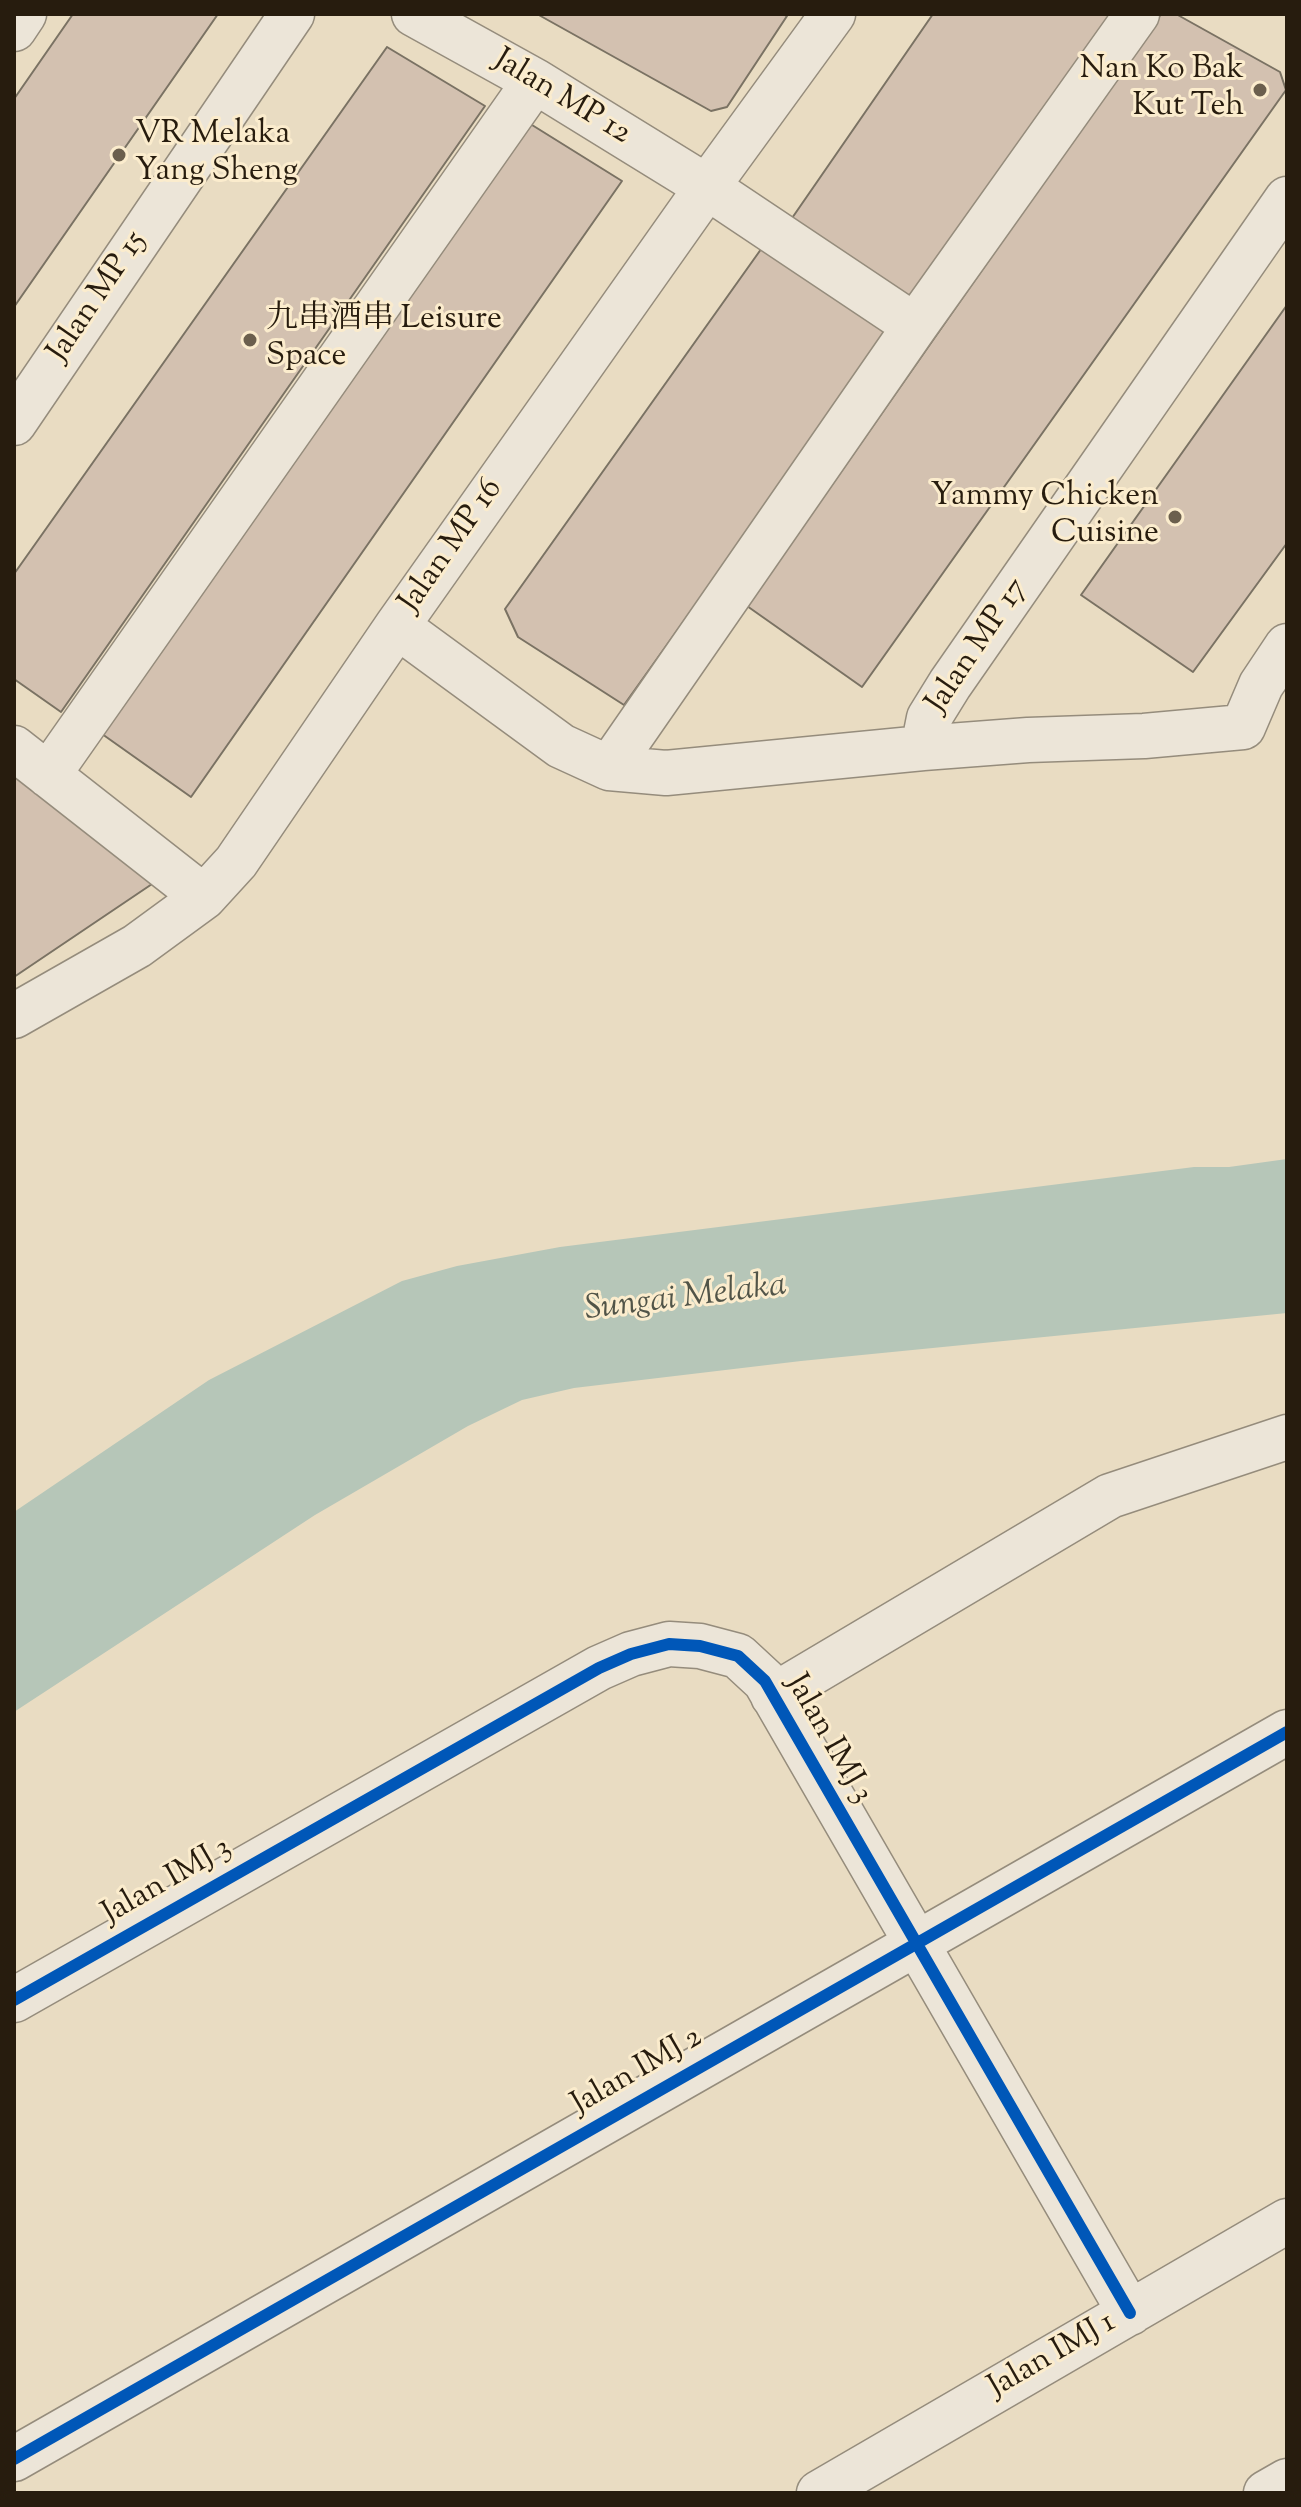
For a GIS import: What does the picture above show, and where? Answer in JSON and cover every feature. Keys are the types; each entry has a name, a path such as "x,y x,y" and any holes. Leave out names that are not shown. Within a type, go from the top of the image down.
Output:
{"street":[{"path":"14,29 24,14"},
{"name":"Jalan MP 15","path":"14,423 292,14"},
{"name":"Jalan MP 12","path":"414,14 535,81 707,187 915,326"},
{"name":"Jalan MP 16","path":"14,1016 137,946 204,897 236,862 397,626 833,14"},
{"path":"609,768 915,326 1137,14"},
{"path":"48,775 535,81"},
{"name":"Jalan MP 17","path":"397,626 561,746 609,768 666,773 923,748 929,718 950,684 1287,199"},
{"path":"923,748 1144,736 1243,727 1261,685 1287,646"},
{"path":"14,748 204,897"},
{"path":"773,1696 1110,1496 1287,1437"},
{"name":"Jalan IMJ 3","path":"14,2000 599,1668 631,1654 669,1644 700,1646 738,1656 765,1681 1130,2313"},
{"name":"Jalan IMJ 2","path":"14,2459 1287,1732"},
{"name":"Jalan IMJ 1","path":"819,2493 1287,2221"},
{"path":"1266,2493 1287,2481"}],"water":[{"name":"Sungai Melaka","path":"1287,1159 1287,1313 801,1361 574,1388 522,1400 468,1426 315,1515 14,1712 14,1512 209,1380 402,1281 457,1266 560,1247 1194,1167 1229,1167"}],"building":[{"path":"73,14 218,14 14,307 14,99"},
{"path":"537,14 787,16 727,107 711,111"},
{"path":"933,14 1119,14 914,303 790,221"},
{"path":"1161,14 1176,14 1280,72 1286,90 862,687 747,606"},
{"name":"九串酒串 Leisure Space","path":"387,47 485,106 61,712 14,679 14,574"},
{"path":"524,120 622,181 191,797 95,729"},
{"path":"764,245 891,331 624,705 518,637 505,609"},
{"path":"1287,305 1287,543 1193,672 1081,595"},
{"path":"14,770 155,882 14,977"}],"cycle path":[{"path":"14,2000 599,1668 631,1654 669,1644 700,1646 738,1656 765,1681 1130,2313"},
{"path":"14,2459 1287,1732"}],"place":[{"name":"Nan Ko Bak Kut Teh","path":"1260,90"},
{"name":"VR Melaka Yang Sheng","path":"119,155"},
{"name":"九串酒串 Leisure Space","path":"250,340"},
{"name":"Yammy Chicken Cuisine","path":"1175,517"}]}
